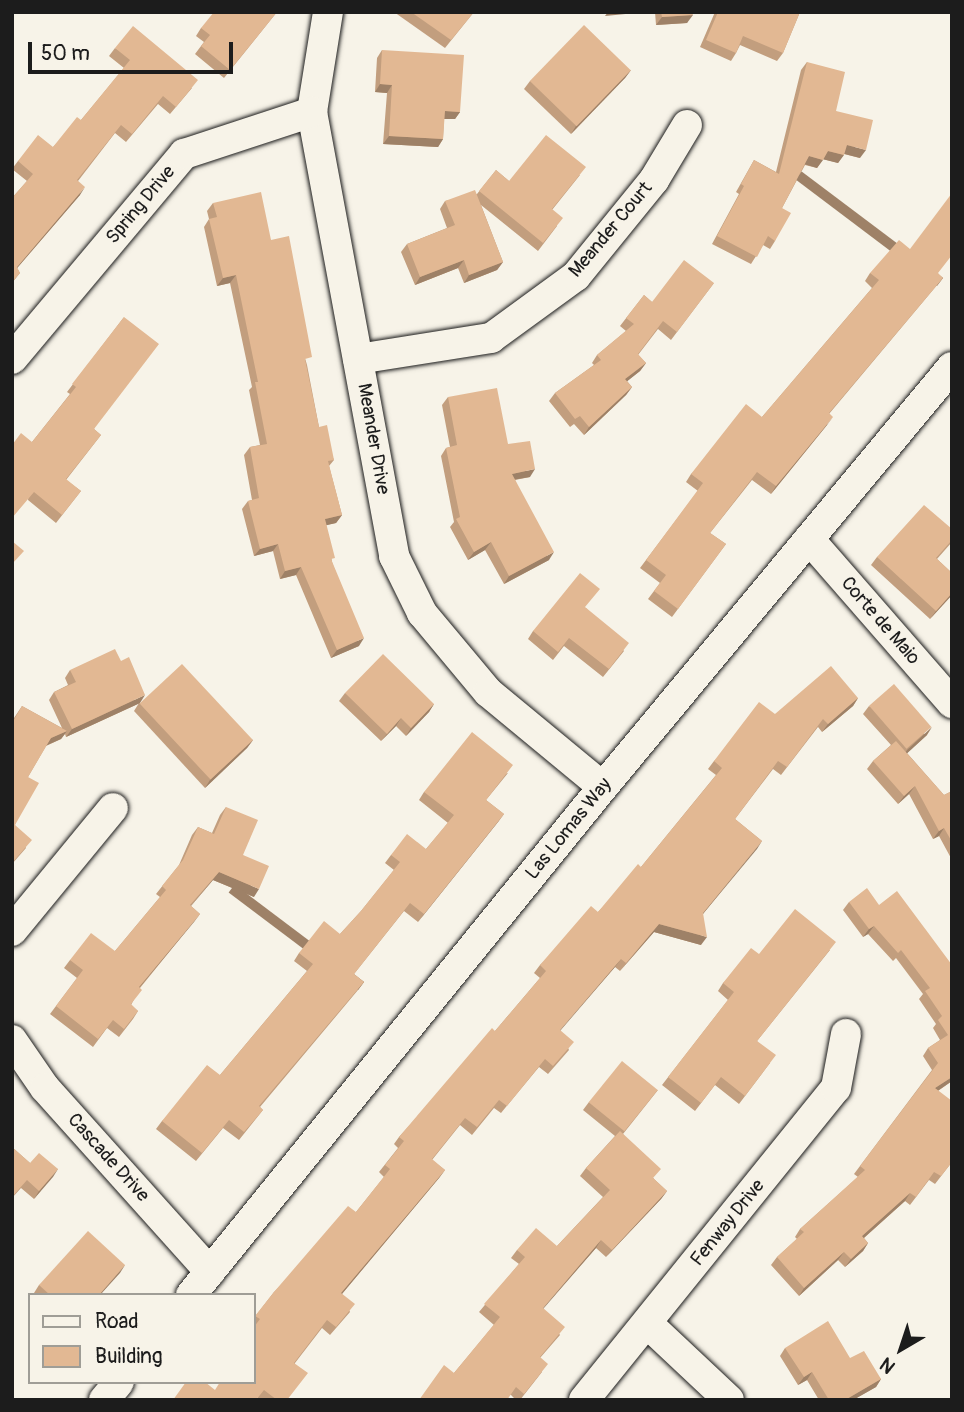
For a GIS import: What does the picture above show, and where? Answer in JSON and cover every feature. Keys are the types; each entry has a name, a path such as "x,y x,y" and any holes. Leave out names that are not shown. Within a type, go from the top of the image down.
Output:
{"street":[{"name":"Meander Drive","path":"328,12 312,111 394,556 422,613 488,691 603,787"},
{"name":"Spring Drive","path":"12,359 184,154 312,111"},
{"name":"Meander Court","path":"358,359 491,338 576,276 654,180 687,125"},
{"name":"Las Lomas Way","path":"193,1293 603,787 952,367"},
{"name":"Corte de Maio","path":"809,539 952,703"},
{"path":"12,931 113,808"},
{"name":"Fenway Drive","path":"584,1400 836,1088 846,1034"},
{"name":"Cascade Drive","path":"12,1040 45,1088 210,1272"},
{"path":"648,1324 729,1400"},
{"path":"104,1400 116,1384"}],"building":[{"path":"214,12 277,12 230,70 201,46 210,35 201,28"},
{"path":"411,12 474,12 451,40"},
{"path":"661,12 692,12 693,15 662,17"},
{"path":"718,12 800,12 783,53 743,36 736,53 706,40"},
{"path":"584,25 631,70 577,126 530,81"},
{"path":"133,26 198,80 176,107 163,96 132,134 121,125 77,180 85,187 17,267 20,273 12,282 12,198 33,174 18,161 38,135 53,147 77,117 81,120 130,60 115,48"},
{"path":"382,50 464,55 460,112 445,111 443,139 389,136 392,85 380,84"},
{"path":"807,62 845,72 836,111 873,120 866,150 847,145 844,155 828,151 823,160 809,156 782,208 791,213 775,241 768,236 757,257 717,236 744,186 741,184 754,160 779,174"},
{"path":"546,135 586,167 552,209 563,218 543,243 479,191 496,170 509,181"},
{"path":"475,190 503,262 469,275 464,260 420,277 407,244 455,225 445,201"},
{"path":"261,192 271,240 289,236 312,357 305,359 319,427 327,425 334,460 328,461 342,515 325,519 335,558 331,559 364,638 337,650 301,567 285,571 278,544 260,549 248,501 259,498 250,447 267,444 255,382 258,382 236,275 223,278 209,219 217,217 213,203"},
{"path":"952,193 952,255 938,273 943,278 829,413 833,417 776,486 757,472 710,533 726,544 678,609 654,591 666,575 646,560 703,483 691,474 746,404 762,417 879,280 870,273 899,240 910,249"},
{"path":"684,260 714,283 677,332 663,321 638,354 646,363 625,379 632,387 589,427 580,416 575,419 555,393 601,360 597,355 634,324 626,318 644,295 652,302"},
{"path":"124,317 159,344 94,429 101,435 66,479 81,491 62,515 34,492 12,518 12,445 21,433 32,442 76,387 72,384"},
{"path":"497,388 508,444 530,441 535,469 512,474 554,552 509,576 491,542 474,552 456,519 460,517 446,448 457,445 448,397"},
{"path":"924,505 952,529 952,540 936,558 952,573 952,593 936,611 877,557"},
{"path":"12,541 24,551 12,564"},
{"path":"580,573 600,589 585,607 629,643 609,669 569,638 558,652 533,631"},
{"path":"115,649 121,661 129,657 145,695 72,729 54,692 76,682 70,670"},
{"path":"383,654 434,704 411,728 401,718 387,734 345,693"},
{"path":"182,664 253,740 211,780 140,704"},
{"path":"831,666 858,698 828,724 823,719 787,767 778,761 735,819 762,841 703,913 707,937 659,924 626,963 621,959 560,1030 574,1042 553,1066 545,1059 507,1106 499,1100 477,1127 465,1118 432,1159 445,1170 341,1293 355,1304 336,1327 327,1320 294,1363 308,1373 287,1400 277,1400 264,1390 256,1400 173,1400 185,1384 208,1384 215,1390 219,1384 256,1384 256,1324 260,1319 256,1315 348,1206 356,1212 390,1169 385,1165 404,1141 399,1137 492,1028 495,1031 546,971 540,965 591,906 598,912 638,864 641,867 722,768 714,761 759,702 775,714"},
{"path":"894,684 931,727 906,749 869,706"},
{"path":"22,706 67,731 51,738 28,777 39,783 15,825 32,840 12,863 12,723"},
{"path":"472,732 513,765 486,800 504,814 424,914 410,903 354,974 364,982 259,1106 263,1110 244,1132 229,1120 202,1153 162,1121 207,1065 220,1075 313,964 299,953 324,921 340,934 361,911 400,862 391,855 407,834 426,849 454,815 424,792"},
{"path":"896,741 944,795 952,791 952,842 944,828 939,831 915,786 904,796 873,761"},
{"path":"226,807 258,820 243,855 269,866 259,889 219,872 190,905 200,914 139,987 142,990 131,1004 138,1011 124,1029 113,1020 98,1039 56,1006 83,970 70,960 91,933 115,951 166,890 162,886 183,860 198,827 214,834"},
{"path":"867,888 879,905 897,891 952,965 952,1077 935,1088 952,1101 952,1162 941,1176 934,1172 916,1197 910,1193 862,1236 868,1243 851,1259 844,1252 804,1288 777,1257 804,1232 800,1229 865,1170 860,1166 938,1063 928,1048 948,1035 938,1020 942,1016 925,991 930,988 901,950 898,953 874,926 869,929 849,902"},
{"path":"795,909 836,942 757,1041 776,1055 745,1096 721,1077 701,1103 668,1077 734,992 723,983 751,948 759,954"},
{"path":"622,1061 658,1090 624,1131 589,1102"},
{"path":"620,1131 661,1169 653,1178 667,1191 612,1250 601,1240 543,1308 565,1327 540,1357 548,1364 524,1394 516,1387 507,1400 419,1400 444,1365 454,1373 500,1317 484,1304 525,1257 517,1250 536,1228 557,1246 610,1190 586,1168"},
{"path":"12,1147 30,1163 39,1153 58,1169 39,1191 27,1180 12,1197"},
{"path":"88,1231 125,1265 101,1293 48,1293 39,1285"},
{"path":"828,1321 850,1358 864,1351 881,1379 845,1400 829,1400 812,1372 804,1377 785,1348"}]}
